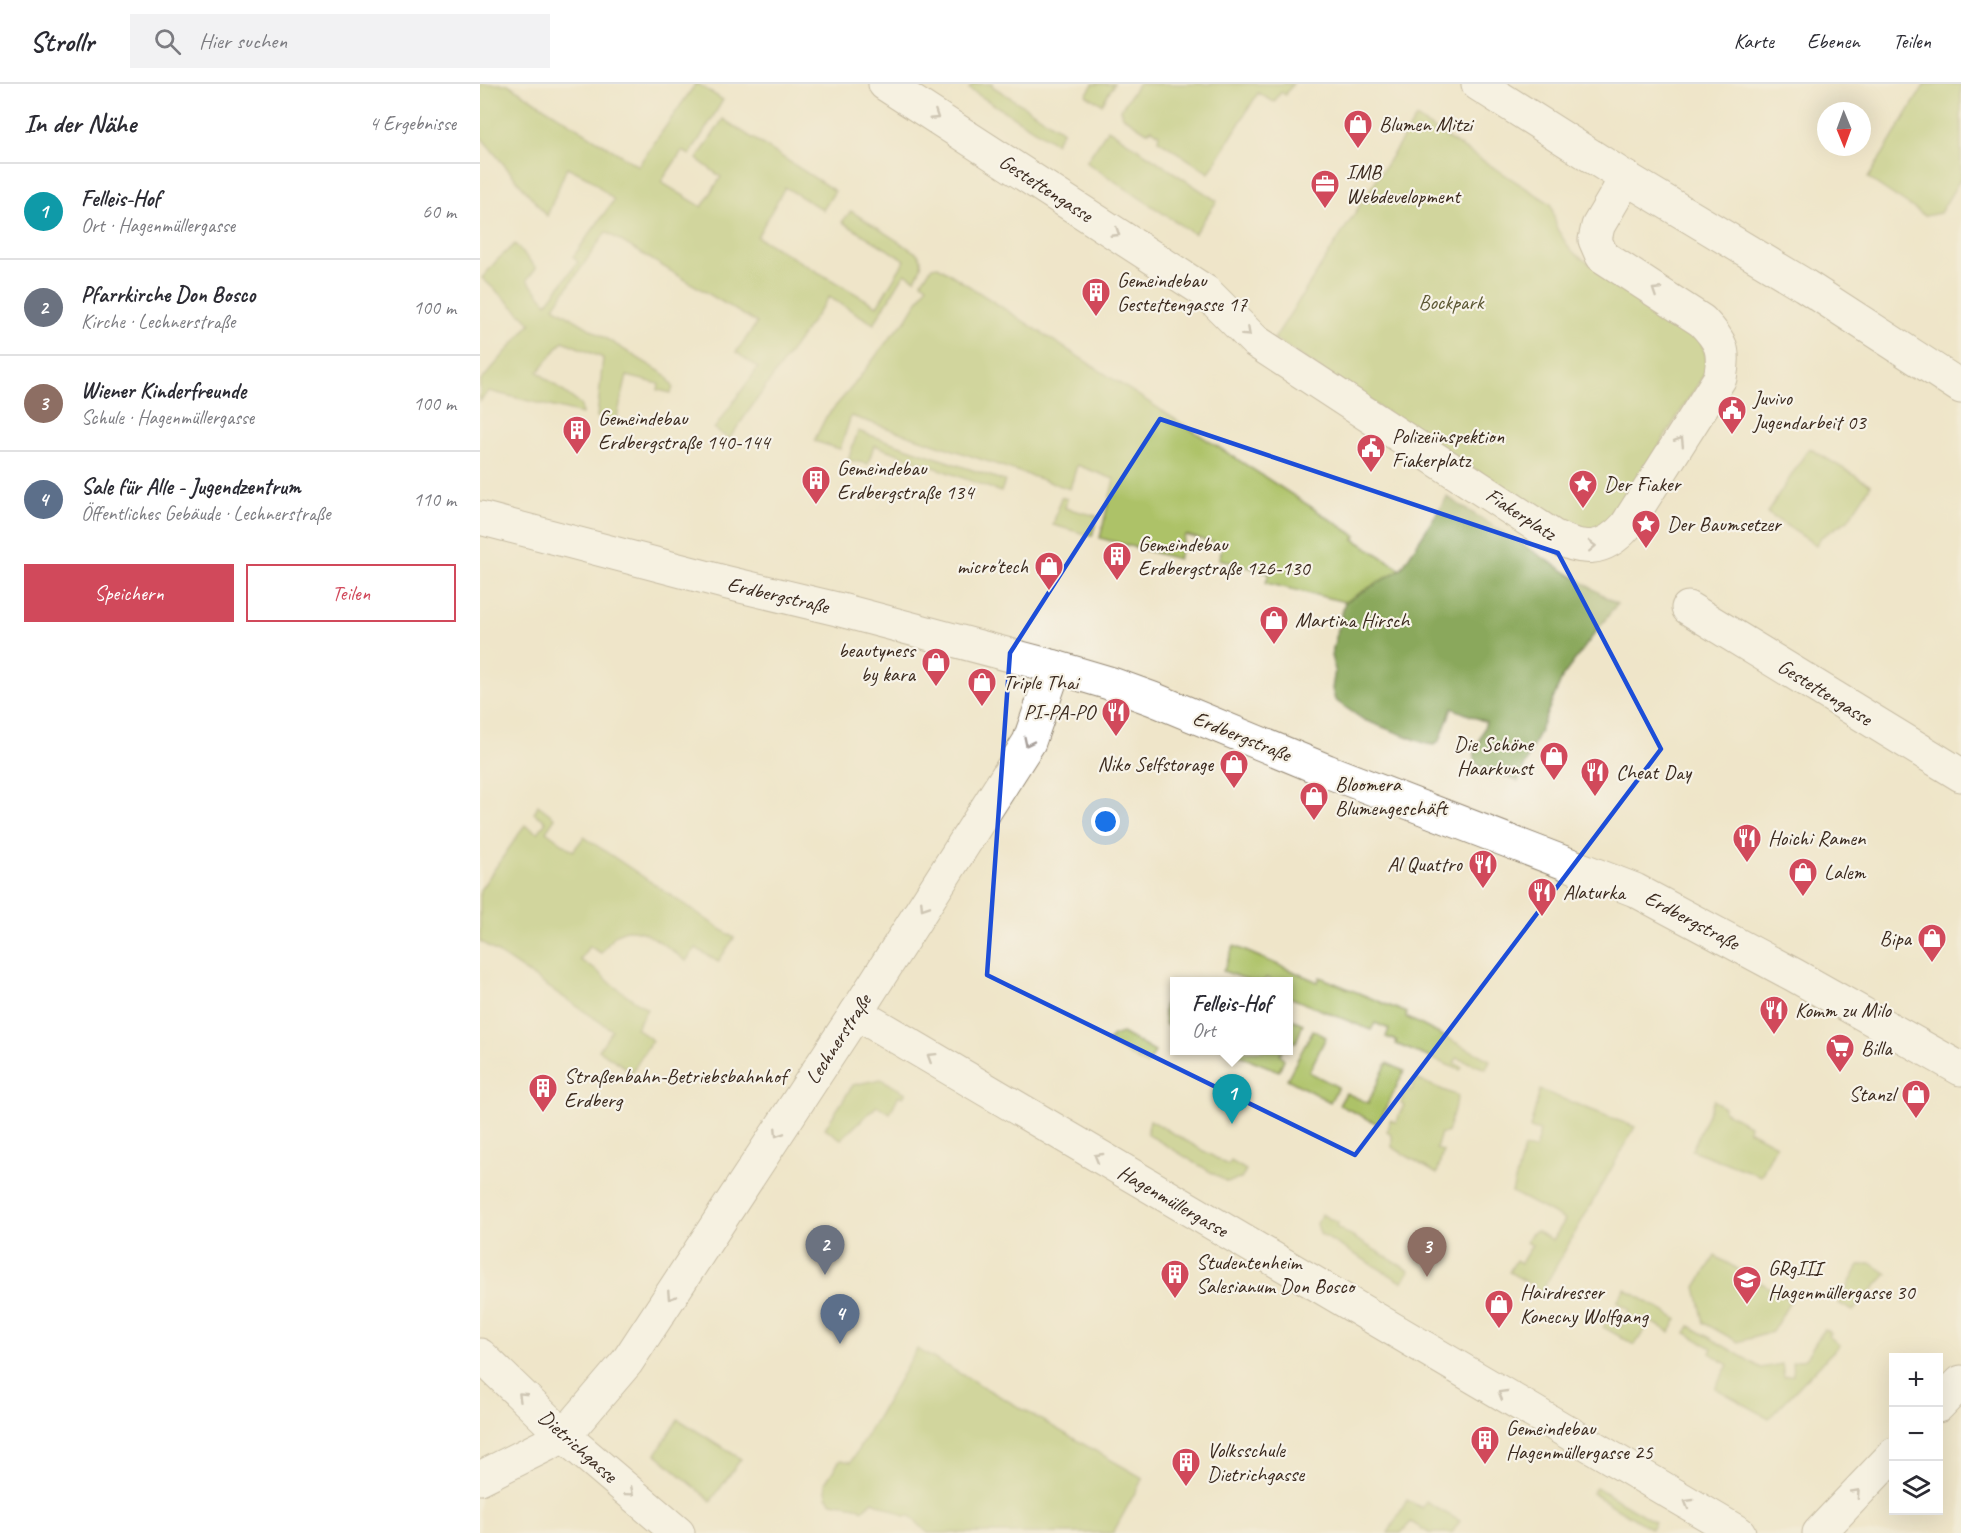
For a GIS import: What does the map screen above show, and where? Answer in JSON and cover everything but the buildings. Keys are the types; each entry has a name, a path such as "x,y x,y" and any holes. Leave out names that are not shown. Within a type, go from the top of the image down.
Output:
{"street":[{"name":"Gestettengasse","path":"885,84 1206,292"},
{"path":"1478,84 1626,178 1804,285 1961,387"},
{"name":"Fiakerplatz","path":"1206,292 1255,341 1553,536 1570,544 1586,547 1603,545 1616,537 1626,526 1720,378 1723,362 1722,348 1714,333 1702,321 1602,256 1595,240 1598,226 1626,178"},
{"name":"Erdbergstraße","path":"480,519 837,609 1055,667 1153,699 1338,775 1635,890 1794,975 1961,1070"},
{"name":"Gestettengasse","path":"1688,608 1961,775"},
{"name":"Lechnerstraße","path":"480,1478 564,1436 627,1362 856,1013 1029,742 1055,667"},
{"name":"Hagenmüllergasse","path":"856,1013 1738,1533"},
{"name":"Dietrichgasse","path":"480,1355 564,1436 678,1533"},
{"path":"1943,1401 1961,1382"},
{"path":"1819,1533 1889,1458"}],"highlighted area":[{"path":"1160,419 1558,553 1661,749 1355,1155 987,975 1010,653"}],"green space":[{"path":"480,84 508,84 638,166 692,89 698,84 723,100 690,155 682,151 661,182 702,207 721,177 697,159 723,119 835,191 823,210 785,187 757,237 877,306 905,260 842,222 851,211 918,254 921,260 920,270 915,279 905,273 874,324 829,297 729,439 714,429 758,368 736,352 757,323 606,232 554,307 666,375 673,387 671,393 658,390 659,384 627,376 616,421 597,417 603,358 563,341 538,372 581,405 582,414 489,391 480,401 480,382 531,323 482,278 515,244 536,268 527,280 547,303 578,262 573,257 614,200 589,178 567,167 547,216 480,136"},
{"path":"973,84 993,84 992,86 1063,131 1055,143 969,89"},
{"path":"1093,84 1114,84 1102,104 1086,95"},
{"path":"1138,84 1293,84 1285,95 1281,92 1274,102 1258,93 1209,173 1158,140 1159,134 1152,129 1147,132 1122,116 1121,109"},
{"path":"1925,84 1961,84 1961,178 1940,213 1925,216 1868,178"},
{"name":"Bockpark","path":"1416,118 1551,204 1557,229 1571,251 1700,338 1706,356 1707,370 1609,525 1588,533 1568,530 1274,339"},
{"path":"1108,129 1217,201 1194,234 1086,162"},
{"path":"938,266 1356,536 1354,539 1401,569 1345,602 1266,583 1269,573 1219,559 1223,545 1185,535 1178,559 1100,538 1114,479 1077,465 1070,489 851,416 840,449 814,441 826,417 907,319 927,286 921,282 932,267"},
{"path":"858,431 1005,481 1001,492 874,445 868,464 848,460"},
{"path":"1809,448 1871,485 1848,520 1821,537 1816,545 1767,513"},
{"path":"1061,497 1067,499 1065,508 1097,516 1092,536 1053,525"},
{"path":"1447,497 1617,604 1563,676 1518,781 1479,766 1475,762 1474,756 1486,722 1452,708 1440,740 1434,745 1427,744 1364,720 1335,700 1332,689 1335,670 1331,656 1345,602 1401,569"},
{"path":"538,805 555,818 546,831 573,851 584,837 734,938 718,962 696,948 686,961 652,937 633,930 616,935 601,953 589,946 580,960 647,1009 636,1028 652,1040 632,1072 599,1050 612,1030 480,941 480,890 525,825 538,833 546,821 534,813"},
{"path":"1234,946 1318,982 1320,977 1407,1013 1406,1017 1490,1060 1486,1069 1457,1058 1454,1063 1462,1067 1460,1070 1396,1044 1397,1041 1386,1037 1389,1029 1375,1023 1371,1030 1293,999 1293,977 1240,977 1223,971"},
{"path":"1170,996 1170,1027 1166,1025 1164,1015 1165,1002"},
{"path":"1293,1020 1303,1024 1296,1042 1293,1042"},
{"path":"1313,1030 1326,1037 1309,1072 1338,1087 1330,1102 1287,1079"},
{"path":"1122,1033 1155,1052 1147,1066 1107,1042 1113,1036"},
{"path":"1239,1055 1281,1055 1284,1059 1279,1071"},
{"path":"1387,1063 1404,1071 1378,1124 1339,1105 1346,1093 1368,1103"},
{"path":"881,1079 906,1093 903,1097 899,1095 890,1113 877,1106 841,1139 825,1128 853,1085"},
{"path":"1416,1079 1458,1096 1447,1133 1441,1133 1436,1149 1443,1151 1437,1174 1392,1147 1392,1136 1387,1131 1390,1120 1396,1122 1404,1105 1401,1103 1405,1089 1411,1091"},
{"path":"1540,1090 1635,1127 1542,1291 1509,1272 1516,1260 1521,1263 1532,1245 1526,1242 1531,1234 1536,1231 1553,1240 1565,1220 1512,1192 1524,1148 1535,1150 1540,1131 1530,1128"},
{"path":"1714,1100 1724,1108 1724,1111 1749,1125 1748,1130 1776,1145 1761,1176 1692,1150"},
{"path":"1150,1120 1228,1165 1231,1161 1246,1170 1241,1179 1227,1182 1147,1134"},
{"path":"1321,1214 1338,1223 1336,1227 1410,1271 1402,1282 1320,1234 1317,1224"},
{"path":"1715,1256 1791,1300 1772,1332 1738,1342 1704,1323 1696,1287"},
{"path":"1871,1263 1887,1274 1853,1311 1838,1303 1859,1266"},
{"path":"1625,1289 1677,1319 1670,1332 1650,1321 1635,1345 1603,1327 1608,1320 1621,1327 1630,1310 1617,1302"},
{"path":"1690,1326 1761,1368 1782,1364 1784,1377 1793,1375 1792,1362 1805,1359 1824,1329 1831,1333 1828,1335 1839,1345 1769,1418 1715,1388 1728,1365 1710,1353 1712,1348 1686,1333"},
{"path":"917,1349 1143,1478 1113,1533 928,1533 910,1516 905,1516 873,1501 863,1510 856,1506 832,1502 827,1496 825,1483 840,1460 851,1462"},
{"path":"678,1419 741,1459 711,1501 656,1454"},
{"path":"1596,1487 1655,1522 1651,1529 1592,1493"},
{"path":"1407,1500 1422,1508 1426,1502 1460,1521 1452,1533 1429,1533 1411,1522 1401,1533 1388,1533"}],"place":[{"name":"Blumen Mitzi","path":"1358,150"},
{"name":"IMB Webdevelopment","path":"1325,210"},
{"name":"Gemeindebau Gestettengasse 17","path":"1096,318"},
{"name":"Juvivo Jugendarbeit 03","path":"1732,436"},
{"name":"Gemeindebau Erdbergstraße 140-144","path":"577,456"},
{"name":"Polizeiinspektion Fiakerplatz","path":"1371,474"},
{"name":"Gemeindebau Erdbergstraße 134","path":"816,506"},
{"name":"Der Fiaker","path":"1583,510"},
{"name":"Der Baumsetzer","path":"1646,550"},
{"name":"Gemeindebau Erdbergstraße 126-130","path":"1117,582"},
{"name":"micro'tech","path":"1049,592"},
{"name":"Martina Hirsch","path":"1274,646"},
{"name":"beautyness by kara","path":"936,688"},
{"name":"Triple Thai","path":"982,708"},
{"name":"PI-PA-PO","path":"1116,738"},
{"name":"Die Schöne Haarkunst","path":"1554,782"},
{"name":"Niko Selfstorage","path":"1234,790"},
{"name":"Cheat Day","path":"1595,798"},
{"name":"Bloomera Blumengeschäft","path":"1314,822"},
{"name":"Hoichi Ramen","path":"1747,864"},
{"name":"Al Quattro","path":"1483,890"},
{"name":"Lalem","path":"1803,898"},
{"name":"Alaturka","path":"1542,918"},
{"name":"Bipa","path":"1932,964"},
{"name":"Komm zu Milo","path":"1774,1036"},
{"name":"Billa","path":"1840,1074"},
{"name":"Straßenbahn-Betriebsbahnhof Erdberg","path":"543,1114"},
{"name":"Stanzl","path":"1916,1120"},
{"name":"Felleis-Hof","path":"1232,1124"},
{"name":"Pfarrkirche Don Bosco","path":"825,1275"},
{"name":"Wiener Kinderfreunde","path":"1427,1277"},
{"name":"Studentenheim Salesianum Don Bosco","path":"1175,1300"},
{"name":"GRgIII Hagenmüllergasse 30","path":"1747,1306"},
{"name":"Hairdresser Konecny Wolfgang","path":"1499,1330"},
{"name":"Sale für Alle - Jugendzentrum","path":"840,1344"},
{"name":"Gemeindebau Hagenmüllergasse 25","path":"1485,1466"},
{"name":"Volksschule Dietrichgasse","path":"1186,1488"}]}
